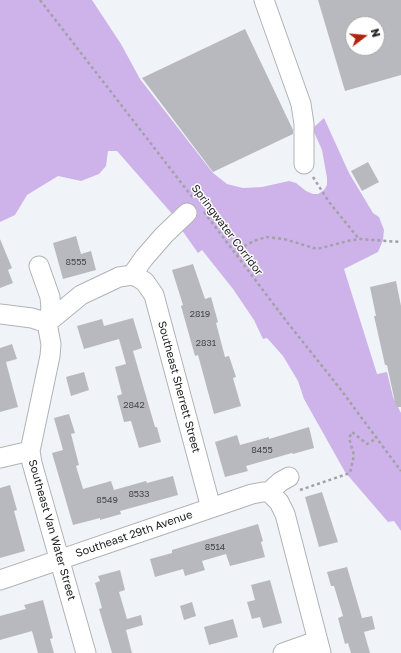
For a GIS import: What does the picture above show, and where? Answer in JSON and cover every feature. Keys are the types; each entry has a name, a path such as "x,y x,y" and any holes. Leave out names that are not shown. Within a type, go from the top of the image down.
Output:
{"street":[{"path":"264,0 301,104 304,130 304,164"},
{"path":"0,314 32,318 47,323 81,295 119,277 132,275 144,258 164,235 195,208"},
{"name":"Southeast Van Water Street","path":"39,266 52,304 47,323 51,344 50,356 30,451 32,463 86,653"},
{"name":"Southeast Sherrett Street","path":"132,275 145,282 154,295 212,508"},
{"path":"0,458 30,451"},
{"path":"283,653 319,647 285,514 282,506 272,495 280,482 289,477"},
{"name":"Southeast 29th Avenue","path":"0,580 259,492 272,495"}],"path":[{"name":"Springwater Corridor","path":"40,0 195,208 237,256 338,386 401,471"},
{"path":"304,164 329,202 359,239"},
{"path":"237,256 246,245 266,237 284,239 317,249 359,239 401,242"},
{"path":"272,495 350,472 354,455 349,438 352,432 367,444 377,438"}],"shaded area":[{"path":"0,0 92,0 121,44 140,79 213,173 227,184 243,188 262,187 289,181 296,183 306,191 313,194 318,194 324,190 327,185 327,178 322,150 314,132 314,127 324,118 349,173 373,213 379,217 384,230 383,240 378,252 344,269 377,374 387,372 393,397 401,413 401,531 394,521 388,522 345,472 304,399 298,381 283,356 267,338 263,339 254,320 233,289 202,250 198,253 179,226 174,216 117,151 108,151 106,166 99,174 81,181 58,176 27,195 15,215 0,222"}],"building":[{"path":"318,0 401,0 401,75 345,91"},
{"path":"245,29 293,130 293,134 213,172 142,78"},
{"path":"368,162 379,182 362,191 351,171"},
{"path":"76,236 81,254 91,251 96,270 63,279 53,243"},
{"path":"0,239 12,268 8,270 13,283 0,288"},
{"path":"193,264 205,299 211,297 225,357 229,356 236,377 233,378 241,406 214,414 198,355 195,356 181,306 183,305 172,270"},
{"path":"396,281 401,306 401,407 396,407 387,365 385,365 374,316 376,316 370,287"},
{"path":"133,318 142,348 133,351 155,427 157,427 161,442 139,448 131,421 124,422 117,396 122,394 115,367 126,364 119,339 84,349 77,326 102,319 104,326"},
{"path":"12,344 17,359 6,362 18,407 0,412 0,348"},
{"path":"84,372 89,390 71,396 66,377"},
{"path":"69,414 75,433 71,434 79,465 76,466 83,489 111,481 114,490 146,481 147,483 173,476 178,495 120,511 121,514 100,520 100,518 73,525 52,453 63,450 54,418"},
{"path":"309,427 314,448 246,466 248,471 225,477 215,442 237,435 240,445 269,437 269,439"},
{"path":"10,485 17,510 14,511 25,551 0,558 0,488"},
{"path":"322,492 338,542 319,547 305,497"},
{"path":"258,524 263,541 261,542 265,557 230,566 226,554 202,561 205,570 185,576 183,569 155,577 150,559 172,553 172,550"},
{"path":"347,567 362,618 372,616 375,629 364,632 370,653 351,653 348,643 345,644 338,618 343,616 334,586 331,586 327,572"},
{"path":"120,570 125,590 119,592 127,619 141,615 143,625 126,630 132,653 112,653 99,609 102,608 95,583 100,581 98,576"},
{"path":"270,580 282,623 263,628 260,617 252,619 247,602 255,600 251,585"},
{"path":"43,600 53,638 50,639 54,653 38,653 32,631 0,640 0,616 26,609 24,605"},
{"path":"192,602 196,616 184,620 180,606"},
{"path":"233,619 238,637 209,645 204,627"}]}
